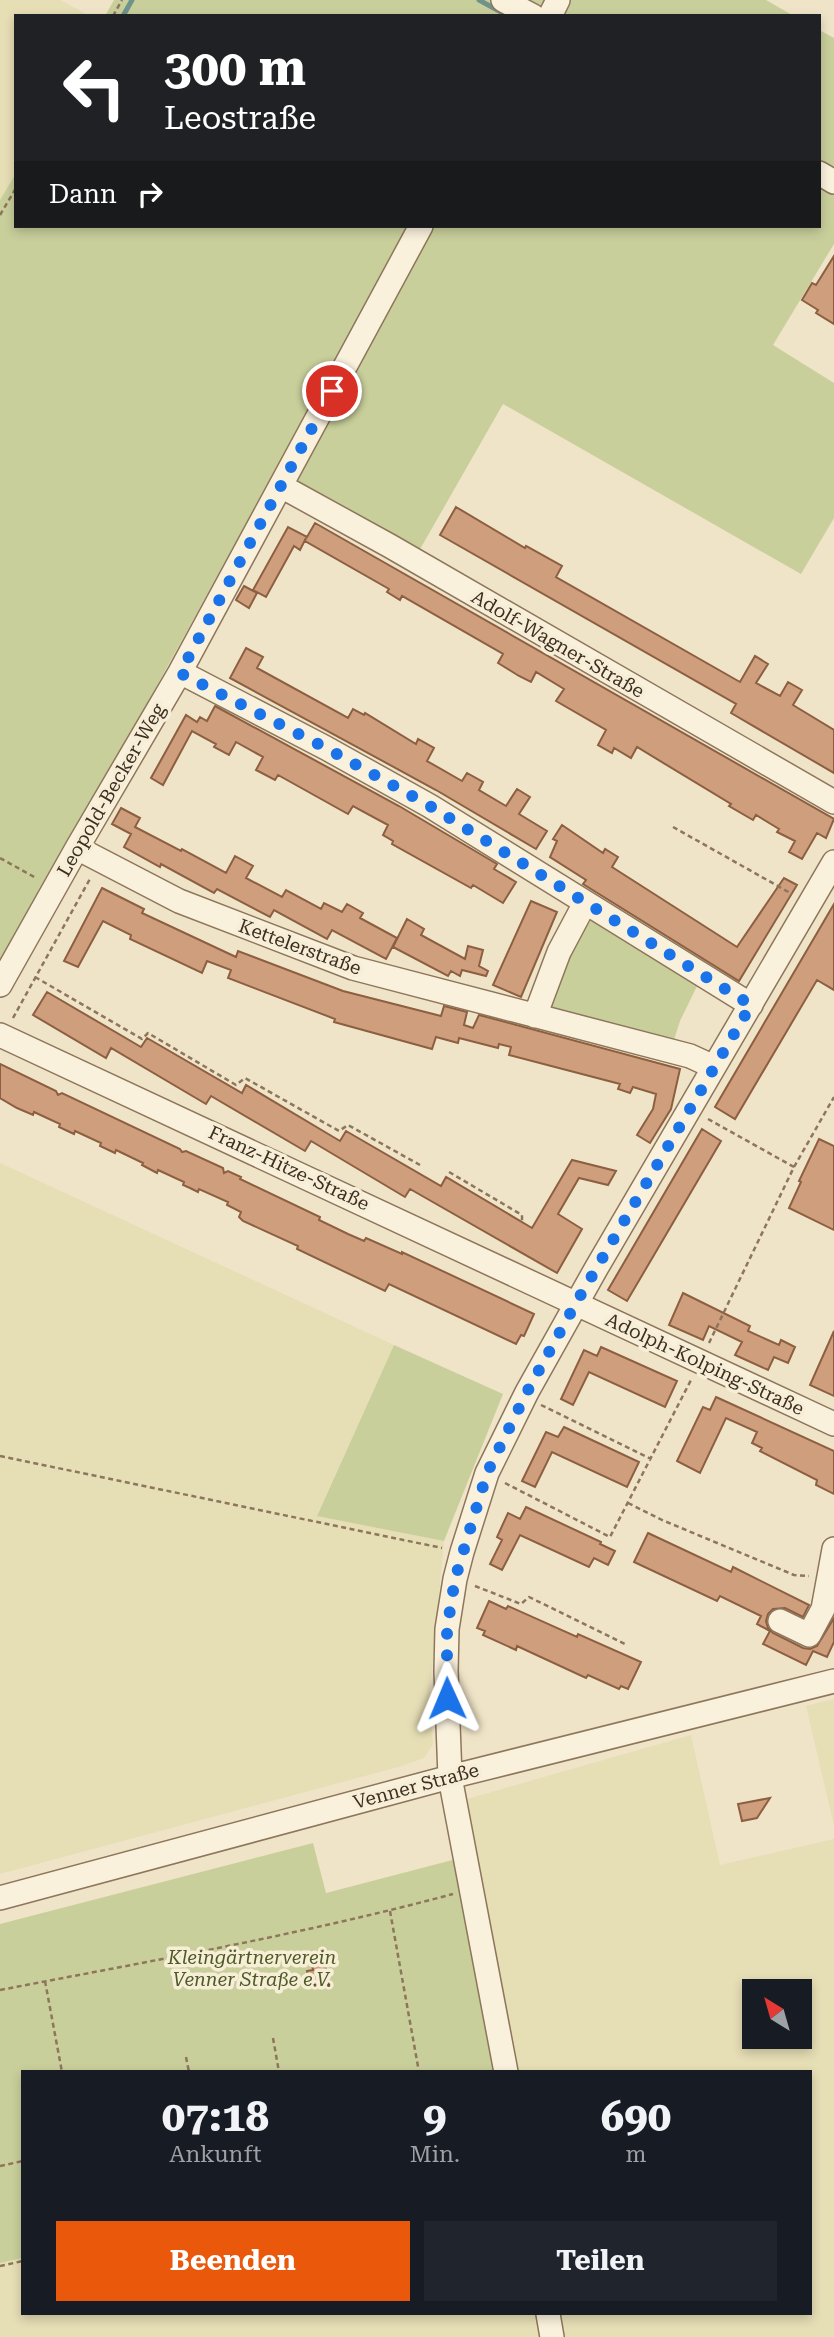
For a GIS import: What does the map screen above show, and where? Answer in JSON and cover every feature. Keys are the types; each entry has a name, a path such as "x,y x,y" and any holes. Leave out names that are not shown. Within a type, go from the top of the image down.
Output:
{"street":[{"path":"503,0 529,14"},
{"name":"Leopold-Becker-Weg","path":"0,985 54,887 180,673 420,228"},
{"name":"Adolf-Wagner-Straße","path":"281,486 834,802"},
{"path":"180,673 326,748 430,806 751,1005"},
{"name":"Kettelerstraße","path":"77,848 178,901 353,968 690,1056 714,1067"},
{"path":"506,2070 450,1777 447,1629 462,1552 487,1473 525,1397 576,1303 834,862"},
{"path":"535,1016 559,951 585,902"},
{"name":"Franz-Hitze-Straße","path":"1,1036 576,1303"},
{"name":"Adolph-Kolping-Straße","path":"576,1303 834,1424"},
{"path":"780,1621 809,1635 823,1609 831,1583 834,1549"},
{"name":"Venner Straße","path":"0,1898 450,1777 834,1681"},
{"path":"548,2315 552,2337"}],"path":[{"path":"0,215 14,191"},
{"path":"673,827 809,903"},
{"path":"0,858 54,887"},
{"path":"1,1036 101,860"},
{"path":"36,977 142,1039 148,1033 236,1085 245,1078 339,1131 348,1125 420,1166"},
{"path":"487,1473 610,1537 700,1362 794,1167 834,1097"},
{"path":"691,1109 794,1167"},
{"path":"449,1171 522,1215 522,1222"},
{"path":"525,1397 651,1459"},
{"path":"0,1456 462,1552"},
{"path":"628,1503 794,1575 831,1583"},
{"path":"455,1579 520,1604 528,1597 628,1645"},
{"path":"0,1990 139,1964 390,1911 473,1889"},
{"path":"390,1911 419,2070"},
{"path":"45,1981 62,2070"},
{"path":"273,2038 279,2070"},
{"path":"187,2057 189,2070"},
{"path":"0,2166 21,2161"},
{"path":"0,2266 21,2261"}],"shaded area":[{"path":"0,0 60,0 86,14 14,14 14,176 0,200"},
{"path":"0,1163 394,1345 317,1515 444,1541 430,1690 433,1744 424,1758 0,1874"},
{"path":"834,1699 834,1826 806,1706"},
{"path":"691,1735 720,1865 834,1839 834,2337 0,2337 0,2263 21,2258 21,2315 812,2315 812,2070 502,2070 451,1807 467,1799"}],"green space":[{"path":"114,0 520,0 521,14 106,14"},
{"path":"531,0 766,0 790,14 539,14 527,7"},
{"path":"821,31 834,38 834,177 821,170"},
{"path":"14,176 14,228 821,228 821,185 834,193 834,244 773,345 834,383 834,518 801,574 503,404 419,551 276,469 0,971 0,200"},
{"path":"592,919 699,982 680,1021 673,1043 548,1011 572,952"},
{"path":"394,1345 503,1394 444,1541 317,1516"},
{"name":"Kleingärtnerverein Venner Straße e.V.","path":"313,1843 326,1893 464,1857 502,2070 21,2070 21,2258 0,2263 0,1924"}],"building":[{"path":"834,256 834,324 802,300 812,283 816,285"},
{"path":"456,507 525,548 526,546 562,566 556,577 740,682 755,656 768,664 756,683 780,696 788,682 802,690 793,705 834,730 834,773 731,713 736,704 440,535"},
{"path":"315,523 834,819 826,838 817,833 802,859 789,852 795,841 777,832 779,829 756,815 753,820 637,747 631,758 614,748 612,753 598,745 606,730 556,701 564,689 536,672 531,682 519,676 498,663 503,654 402,596 400,600 387,592 389,589 305,541 306,538 300,550 294,546 266,597 253,590 288,527 307,537"},
{"path":"244,586 257,593 249,608 236,600"},
{"path":"246,648 263,657 257,668 348,718 353,709 364,715 365,713 416,744 418,739 434,748 427,761 462,781 467,773 483,782 479,790 506,806 517,789 530,797 519,814 547,831 536,849 436,790 230,678"},
{"path":"215,706 399,806 497,864 494,869 516,882 503,903 392,844 393,841 383,835 388,825 353,806 348,814 278,775 275,780 256,770 263,757 236,742 229,755 214,747 216,744 192,731 163,785 151,778 186,715 197,722 200,717 207,721"},
{"path":"121,808 140,818 135,827 226,873 235,856 253,866 246,878 282,897 286,890 321,909 324,903 342,912 347,904 363,913 360,918 397,938 386,959 332,930 327,939 274,910 270,917 217,889 214,893 124,847 131,834 112,824"},
{"path":"562,825 603,853 605,849 618,857 612,867 737,947 784,878 797,885 739,981 583,884 586,880 550,857 557,841 553,839"},
{"path":"102,888 144,909 142,913 236,957 238,951 343,991 441,1016 444,1006 467,1012 464,1025 473,1028 479,1015 680,1069 671,1109 650,1143 637,1135 653,1109 656,1094 633,1087 630,1093 618,1089 620,1084 509,1055 511,1047 499,1044 498,1048 459,1038 458,1043 436,1037 432,1049 334,1022 335,1019 228,978 231,970 207,961 202,973 130,939 131,935 103,921 78,967 64,961"},
{"path":"531,901 557,912 521,997 493,985"},
{"path":"834,904 834,990 817,980 735,1119 715,1107"},
{"path":"407,919 424,929 421,935 465,959 468,946 483,950 479,966 488,971 486,976 462,970 460,976 451,971 448,976 393,947"},
{"path":"47,992 141,1047 147,1038 242,1093 246,1085 340,1141 346,1131 441,1186 446,1177 532,1228 572,1160 616,1171 608,1185 579,1178 558,1214 582,1229 557,1273 410,1189 405,1197 311,1141 305,1151 211,1096 206,1104 111,1048 106,1058 33,1015"},
{"path":"0,1064 56,1091 58,1095 62,1093 182,1152 186,1151 223,1168 224,1173 228,1171 241,1177 240,1179 320,1217 319,1220 348,1234 402,1252 534,1314 524,1336 521,1335 516,1344 389,1284 385,1291 243,1221 239,1217 241,1212 227,1205 228,1202 199,1189 198,1192 158,1170 157,1173 142,1165 143,1163 116,1150 115,1153 100,1146 101,1143 75,1131 74,1134 59,1127 60,1124 34,1112 33,1115 17,1108 0,1098"},
{"path":"702,1129 721,1141 627,1301 608,1290"},
{"path":"819,1139 834,1146 834,1230 789,1208"},
{"path":"683,1293 750,1326 748,1331 779,1345 781,1340 795,1347 788,1363 774,1357 768,1370 735,1355 742,1342 709,1326 703,1340 669,1325"},
{"path":"834,1331 834,1396 810,1385"},
{"path":"601,1347 677,1381 665,1407 589,1372 573,1405 561,1399 584,1350 597,1356"},
{"path":"716,1397 834,1451 834,1494 816,1485 817,1480 760,1451 762,1448 752,1443 757,1432 726,1418 700,1473 677,1461 703,1407 710,1410"},
{"path":"564,1427 639,1462 627,1487 552,1452 535,1487 522,1481 546,1432 558,1437"},
{"path":"526,1507 615,1551 608,1565 594,1558 589,1567 520,1535 502,1570 490,1564 502,1540 497,1537 508,1513 520,1519"},
{"path":"648,1533 731,1572 733,1567 809,1605 803,1617 785,1608 773,1609 766,1621 773,1633 803,1648 817,1646 834,1618 834,1642 827,1657 813,1651 806,1665 763,1644 770,1631 757,1624 761,1616 720,1596 717,1601 634,1562"},
{"path":"489,1601 506,1609 508,1606 577,1637 578,1634 641,1662 628,1689 621,1686 619,1689 588,1675 586,1678 517,1646 516,1650 483,1635 485,1631 477,1628"},
{"path":"770,1798 757,1818 742,1821 738,1804"},
{"path":"323,1951 329,1986 311,1988 307,1971 313,1970 310,1953"}],"waterway":[{"path":"124,14 132,0"},
{"path":"479,0 501,12"}],"route":[{"path":"332,391 180,673 326,748 430,806 751,1005 576,1303 527,1392 487,1473 455,1579 447,1629 447,1698"}]}
